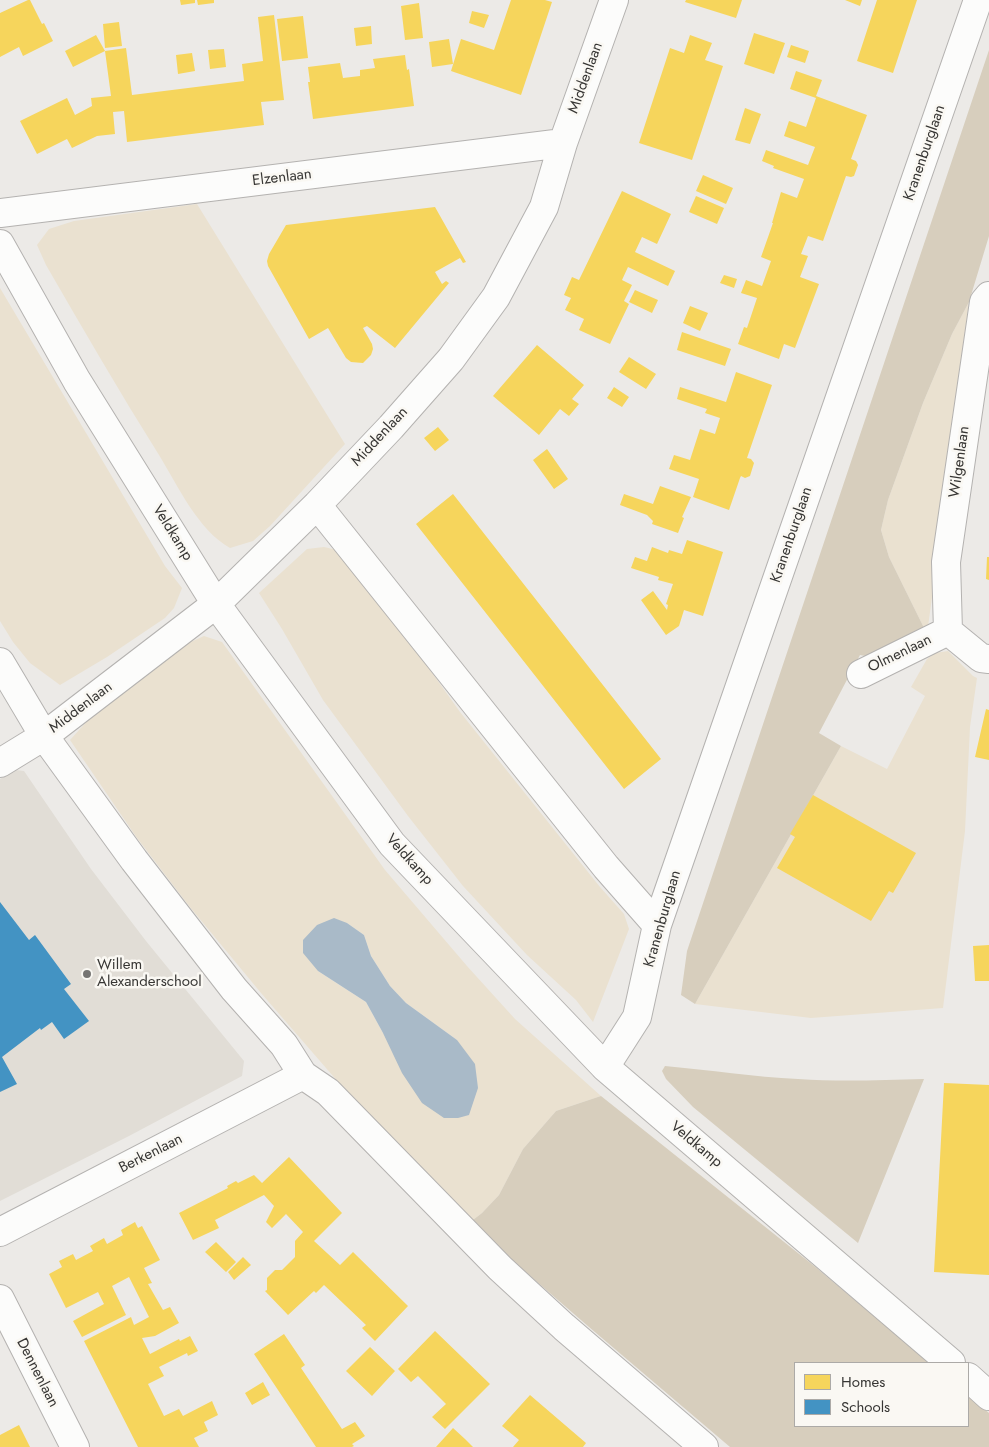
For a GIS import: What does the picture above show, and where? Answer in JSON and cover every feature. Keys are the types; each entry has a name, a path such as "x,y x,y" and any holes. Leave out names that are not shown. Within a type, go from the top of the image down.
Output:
{"street":[{"name":"Middenlaan","path":"0,763 44,736 216,604 317,505 391,427 451,359 496,296 544,207 563,143 614,0"},
{"name":"Kranenburglaan","path":"604,1068 637,1018 658,925 978,0"},
{"name":"Elzenlaan","path":"0,213 563,143"},
{"name":"Veldkamp","path":"0,244 76,381 216,604 392,844 604,1068 950,1362"},
{"name":"Wilgenlaan","path":"948,631 946,562 984,302 989,296"},
{"path":"317,505 606,867 658,925"},
{"name":"Olmenlaan","path":"861,674 948,631 981,658 989,659"},
{"path":"0,662 44,736 140,867 234,990 284,1045 303,1075 328,1092 507,1274 564,1327 704,1447"},
{"name":"Berkenlaan","path":"0,1232 303,1075"},
{"name":"Dennenlaan","path":"0,1299 75,1447"},
{"path":"969,1378 989,1396"}],"shaded area":[{"path":"989,50 989,236 969,302 952,334 923,403 888,500 881,530 889,557 927,634 881,659 860,655 819,733 841,746 695,1004 681,995 687,951"},
{"path":"197,204 345,444 270,526 253,541 230,548 198,519 181,493 46,265 37,245 49,229 74,221"},
{"path":"0,288 165,566 182,588 174,608 165,618 107,657 60,685 30,663 13,642 0,621"},
{"path":"969,302 938,524 933,590 927,634 889,557 881,530 888,500 923,403 952,334"},
{"path":"324,547 337,550 406,636 460,712 600,887 624,914 629,929 593,1022 576,1000 527,955 463,886 408,816 323,700 259,593 307,549"},
{"path":"204,636 222,642 385,870 515,1019 601,1096 556,1111 523,1149 499,1195 482,1213 469,1223 391,1143 261,993 189,906 137,838 70,740 100,707 184,645","holes":["347,923 364,935 371,956 390,986 406,1003 457,1040 383,1033 366,1002 318,971"]},
{"path":"948,651 977,678 970,727 965,831 943,1008 811,1018 695,1004 841,746 887,769 925,696 911,687 927,659 935,653"},
{"name":"Willem Alexanderschool","path":"16,770 24,771 91,869 146,941 244,1061 242,1076 0,1201 0,779"},
{"path":"665,1066 765,1077 814,1080 924,1079 858,1243 693,1107 666,1079 662,1071"},
{"path":"601,1096 813,1265 929,1362 794,1362 794,1427 969,1427 969,1396 989,1413 989,1447 730,1447 469,1223 482,1213 499,1195 523,1149 556,1111"}],"water":[{"path":"334,918 347,923 364,935 371,956 390,986 406,1003 457,1040 475,1064 478,1088 469,1115 458,1118 444,1118 422,1103 402,1073 366,1002 318,971 303,953 303,940 317,925"}],"building: Homes":[{"path":"30,0 53,41 23,56 19,47 0,57 0,13"},
{"path":"180,0 195,0 195,3 181,5"},
{"path":"197,0 214,0 214,3 198,5"},
{"path":"511,0 545,0 552,2 521,95 451,71 461,39 494,50"},
{"path":"686,0 742,0 736,18 685,2"},
{"path":"845,0 862,0 860,6"},
{"path":"877,0 917,0 893,73 857,61"},
{"path":"419,3 423,38 405,40 401,6"},
{"path":"472,11 489,15 484,28 469,23"},
{"path":"274,15 284,100 261,102 264,125 127,142 124,111 113,112 115,134 97,136 72,148 67,139 37,154 20,121 67,98 75,115 92,106 91,98 111,96 105,51 126,48 132,95 244,81 242,64 263,61 258,17"},
{"path":"303,16 308,58 282,61 277,19"},
{"path":"119,22 122,46 105,48 103,24"},
{"path":"371,26 372,44 356,46 354,28"},
{"path":"754,33 785,43 774,74 744,64"},
{"path":"96,35 105,51 73,67 65,51"},
{"path":"690,35 712,43 705,60 723,66 692,160 639,143 670,48 684,53"},
{"path":"449,39 453,64 432,67 429,42"},
{"path":"791,45 809,51 805,63 787,57"},
{"path":"224,49 226,67 210,69 208,50"},
{"path":"192,53 195,71 178,74 176,55"},
{"path":"405,55 407,70 409,69 414,106 313,119 308,67 340,63 343,78 360,76 360,70 375,68 373,59"},
{"path":"796,71 822,80 816,96 867,115 851,159 856,161 858,165 854,176 846,176 823,241 808,236 801,254 808,256 800,277 819,284 795,348 784,344 779,359 738,344 744,327 747,328 757,298 741,293 746,280 762,286 771,261 761,257 781,192 797,198 804,179 773,168 774,166 762,161 766,150 808,165 815,147 784,136 789,121 806,127 816,98 790,89"},
{"path":"745,108 761,114 750,144 735,140"},
{"path":"703,175 733,188 726,204 696,191"},
{"path":"622,191 671,214 657,244 642,237 635,252 675,271 668,286 628,267 622,280 632,285 624,301 629,304 610,344 579,330 584,319 565,310 571,298 564,295 572,277 579,280"},
{"path":"696,196 724,208 717,224 689,212"},
{"path":"435,207 466,262 463,263 460,258 435,272 442,284 446,281 449,283 395,348 367,326 363,328 373,349 371,355 363,363 351,362 346,358 328,328 309,339 268,266 269,254 286,225"},
{"path":"724,275 737,279 734,288 720,283"},
{"path":"635,290 658,300 652,313 629,302"},
{"path":"690,306 708,313 700,331 683,323"},
{"path":"682,332 731,349 725,366 677,350"},
{"path":"537,345 584,385 572,399 579,404 569,416 560,409 539,435 493,396"},
{"path":"629,357 656,374 646,389 619,372"},
{"path":"736,372 772,385 747,458 751,459 754,463 750,476 745,478 741,476 729,510 693,497 699,479 669,469 674,455 690,460 700,429 715,434 720,418 705,413 707,409 677,399 680,387 726,402"},
{"path":"614,387 629,397 622,407 607,398"},
{"path":"438,427 449,440 435,451 424,438"},
{"path":"547,449 568,479 554,489 533,460"},
{"path":"660,486 691,497 682,517 684,518 678,533 652,524 653,521 647,515 620,505 624,494 653,504"},
{"path":"453,494 661,759 624,789 416,524"},
{"path":"687,540 723,552 703,616 684,610 679,626 666,635 641,600 653,591 667,610 668,605 666,604 673,584 658,580 659,577 631,568 635,557 647,561 652,547 668,553 669,550 682,554"},
{"path":"987,557 989,557 989,580 986,579"},
{"path":"986,709 989,710 989,760 975,757"},
{"path":"813,795 916,853 893,893 889,891 871,921 777,868 795,837 790,834"},
{"path":"989,945 989,981 975,981 973,946"},
{"path":"944,1083 989,1085 989,1275 934,1272"},
{"path":"289,1157 342,1213 314,1241 340,1265 353,1252 408,1306 375,1341 362,1328 366,1325 324,1285 316,1293 314,1291 288,1315 265,1291 267,1290 267,1278 275,1270 282,1270 295,1257 295,1241 303,1232 286,1214 272,1228 266,1222 274,1206 264,1195 215,1220 219,1228 193,1240 179,1213 228,1188 227,1186 236,1181 238,1183 254,1175 262,1183"},
{"path":"135,1222 138,1228 142,1226 160,1260 144,1268 152,1283 148,1284 163,1310 170,1307 179,1323 155,1336 142,1338 150,1354 179,1339 180,1341 190,1336 198,1351 188,1356 187,1353 159,1367 164,1376 148,1384 164,1416 179,1409 183,1416 212,1401 218,1415 204,1422 208,1431 194,1438 199,1447 138,1447 84,1341 131,1317 134,1325 149,1317 129,1277 112,1286 126,1315 82,1337 73,1321 104,1304 98,1292 66,1308 49,1274 62,1267 59,1261 73,1254 76,1260 93,1251 90,1246 104,1238 107,1244 123,1235 121,1230"},
{"path":"216,1242 236,1262 226,1272 205,1252"},
{"path":"243,1257 251,1265 234,1280 228,1272"},
{"path":"435,1331 490,1384 445,1429 432,1417 446,1404 418,1376 411,1382 398,1369"},
{"path":"284,1334 305,1365 301,1368 342,1429 355,1422 365,1436 352,1444 354,1446 316,1447 254,1354"},
{"path":"370,1347 395,1371 372,1396 346,1371"},
{"path":"263,1382 270,1395 252,1405 245,1393"},
{"path":"530,1395 586,1443 583,1447 513,1447 519,1440 502,1426"},
{"path":"19,1425 30,1447 0,1447 0,1435"},
{"path":"453,1428 465,1439 473,1447 436,1447"}],"building: Schools":[{"path":"0,902 29,940 35,935 71,984 64,989 89,1021 64,1039 52,1022 41,1030 40,1028 2,1057 17,1084 0,1092"}],"place":[{"name":"Willem Alexanderschool","path":"87,974"}]}
